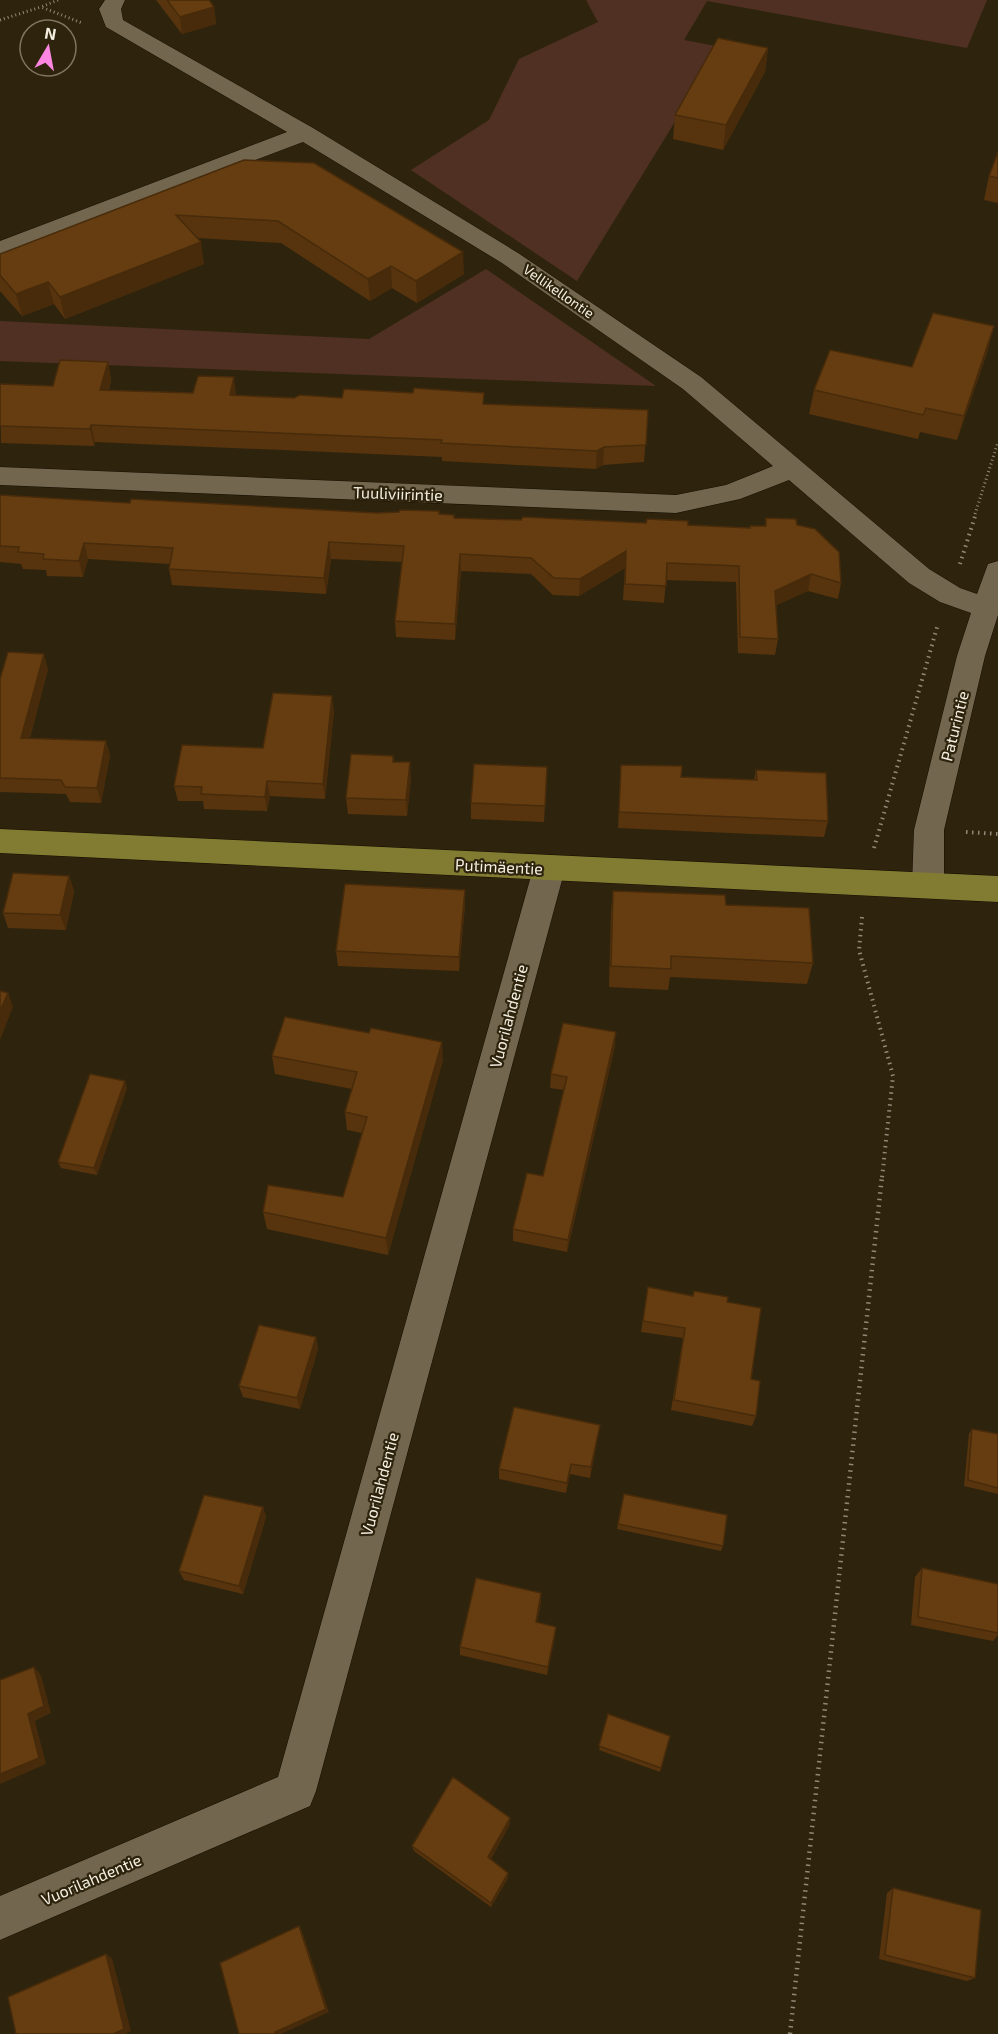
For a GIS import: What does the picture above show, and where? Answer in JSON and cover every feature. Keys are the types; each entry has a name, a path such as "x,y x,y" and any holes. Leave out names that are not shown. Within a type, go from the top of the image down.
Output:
{"main road":[{"name":"Putimäentie","path":"0,841 998,889"}],"street":[{"name":"Vellikellontie","path":"112,4 113,23 510,258 682,376 919,576 950,595 986,608"},
{"path":"0,249 304,134"},
{"name":"Tuuliviirintie","path":"0,476 676,504 731,493 791,470"},
{"name":"Paturintie","path":"928,885 929,830 971,656 998,571"},
{"name":"Vuorilahdentie","path":"0,1918 295,1791 549,868"}],"path":[{"path":"0,20 41,7"},
{"path":"790,2034 893,1076 859,950 865,882 934,638 950,595 998,442"}],"shaded area":[{"path":"586,0 987,0 967,48 707,1 684,40 721,47 577,281 411,170 489,120 519,59 598,22"},
{"path":"486,269 656,386 0,361 0,321 369,339"}],"building":[{"path":"167,0 209,0 214,7 180,17"},
{"path":"718,38 768,48 726,125 675,115"},
{"path":"998,152 998,178 989,176"},
{"path":"244,160 314,163 463,252 416,281 391,266 368,279 278,221 176,215 201,242 60,297 48,282 16,294 0,275 0,254"},
{"path":"933,313 994,326 964,416 926,408 923,415 814,390 830,350 912,367"},
{"path":"60,360 108,362 100,390 193,393 198,376 234,377 230,395 294,398 300,395 342,398 344,389 413,393 414,388 484,393 483,404 648,410 646,445 604,447 597,451 441,443 442,440 91,425 90,429 0,426 0,384 53,386"},
{"path":"0,495 130,503 131,499 377,513 399,512 400,510 439,511 439,514 454,515 454,518 521,520 523,517 646,523 647,519 688,521 688,525 750,528 750,526 766,526 766,518 796,519 797,525 815,529 839,552 841,583 811,574 775,591 778,639 740,637 739,566 667,563 666,586 625,584 626,551 580,579 554,578 531,558 460,554 455,624 395,621 404,546 329,542 324,578 169,569 173,548 84,543 79,561 43,559 44,554 18,552 19,547 0,546"},
{"path":"8,652 44,654 21,738 106,741 97,788 65,787 61,780 0,778 0,679"},
{"path":"273,693 332,696 323,784 267,781 265,797 201,794 202,787 174,786 182,745 263,748"},
{"path":"351,754 393,756 393,762 410,762 406,800 346,798"},
{"path":"474,764 547,767 545,806 471,803"},
{"path":"621,765 682,766 681,777 757,780 756,770 826,773 828,821 619,812"},
{"path":"13,873 69,876 60,915 3,913"},
{"path":"345,884 465,890 459,957 336,951"},
{"path":"613,891 725,895 726,905 809,908 813,963 671,956 671,969 611,966"},
{"path":"0,991 8,993 0,1011"},
{"path":"285,1017 369,1033 371,1028 442,1042 386,1238 263,1212 268,1185 343,1197 367,1117 345,1112 357,1072 272,1056"},
{"path":"563,1023 616,1032 568,1240 513,1229 527,1173 543,1176 567,1077 551,1074"},
{"path":"90,1074 125,1081 94,1168 58,1162"},
{"path":"648,1287 693,1296 694,1291 728,1297 727,1302 761,1308 751,1379 760,1381 756,1416 674,1400 685,1328 643,1321"},
{"path":"259,1325 316,1337 297,1398 239,1386"},
{"path":"514,1407 600,1425 591,1467 571,1464 567,1483 499,1469"},
{"path":"972,1429 998,1434 998,1488 968,1480"},
{"path":"624,1494 727,1515 723,1546 618,1524"},
{"path":"204,1495 263,1507 239,1586 179,1571"},
{"path":"922,1568 998,1584 998,1633 918,1617"},
{"path":"476,1578 541,1593 536,1622 556,1627 548,1667 460,1647"},
{"path":"34,1667 44,1706 28,1714 39,1758 0,1774 0,1680"},
{"path":"608,1714 670,1736 661,1768 599,1746"},
{"path":"453,1777 510,1818 488,1857 508,1873 491,1903 412,1846"},
{"path":"893,1888 981,1910 975,1978 885,1955"},
{"path":"299,1926 326,2009 275,2032 276,2034 239,2034 220,1963"},
{"path":"106,1954 124,2029 113,2034 16,2034 8,1997"}]}
